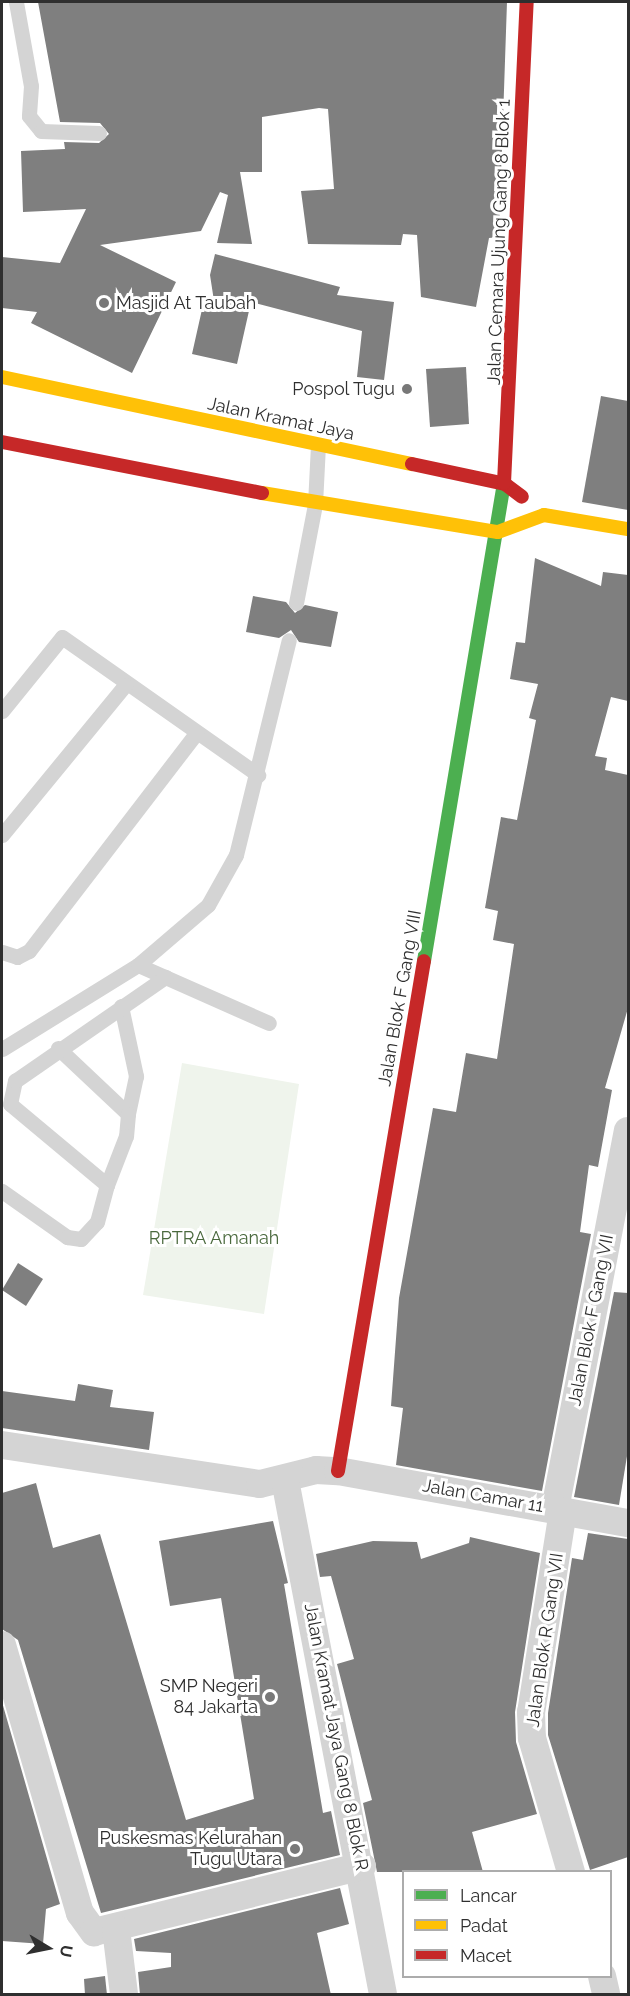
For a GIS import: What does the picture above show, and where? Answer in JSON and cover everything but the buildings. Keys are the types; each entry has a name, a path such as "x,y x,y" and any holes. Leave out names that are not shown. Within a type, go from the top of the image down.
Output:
{"street":[{"name":"Jalan Cemara Ujung Gang 8 Blok 1","path":"498,532 505,484 527,2"},
{"name":"Jalan Kramat Jaya","path":"2,377 505,484 544,515 628,529"},
{"name":"Jalan Kramat Jaya","path":"2,442 315,504 498,532 544,515"},
{"name":"Jalan Blok F Gang VIII","path":"338,1471 498,532"},
{"name":"Jalan Blok F Gang VII","path":"559,1510 628,1131"},
{"name":"Jalan Camar 11","path":"2,1445 260,1484 285,1480 316,1470 338,1471 628,1523"},
{"name":"Jalan Kramat Jaya Gang 8 Blok R","path":"285,1480 362,1866 383,1995"},
{"name":"Jalan Blok R Gang VII","path":"559,1510 531,1712 532,1738 570,1870"},
{"path":"2,1645 80,1913 94,1932 116,1929 362,1866"},
{"path":"116,1929 124,1995"},
{"path":"602,1978 606,1995"}],"lane":[{"path":"16,2 32,86 29,116 41,131 99,133"},
{"path":"296,603 315,504 318,445"},
{"path":"2,711 62,637 125,685 258,775"},
{"path":"2,1049 138,965 208,905 236,855 258,775 289,640"},
{"path":"2,835 125,685"},
{"path":"2,952 17,957 29,951 196,733"},
{"path":"138,965 269,1023"},
{"path":"107,1185 10,1104 15,1081 58,1048 165,977"},
{"path":"2,1191 67,1237 81,1239 97,1222 107,1185 126,1136 136,1076 121,1006"},
{"path":"58,1048 128,1114"}],"green space":[{"name":"RPTRA Amanah","path":"182,1063 299,1084 264,1314 143,1295"}],"traffic: fast":[{"path":"424,961 504,483"}],"traffic: slow":[{"path":"2,377 412,464"},
{"path":"262,493 498,532 544,515 628,529"}],"traffic: jam":[{"path":"504,483 527,2"},
{"path":"2,442 262,493"},
{"path":"412,464 505,484 522,497"},
{"path":"338,1471 424,961"}],"place":[{"name":"Masjid At Taubah","path":"104,303"},
{"name":"Pospol Tugu","path":"407,389"},
{"name":"SMP Negeri 84 Jakarta","path":"270,1697"},
{"name":"Puskesmas Kelurahan Tugu Utara","path":"295,1849"}]}
